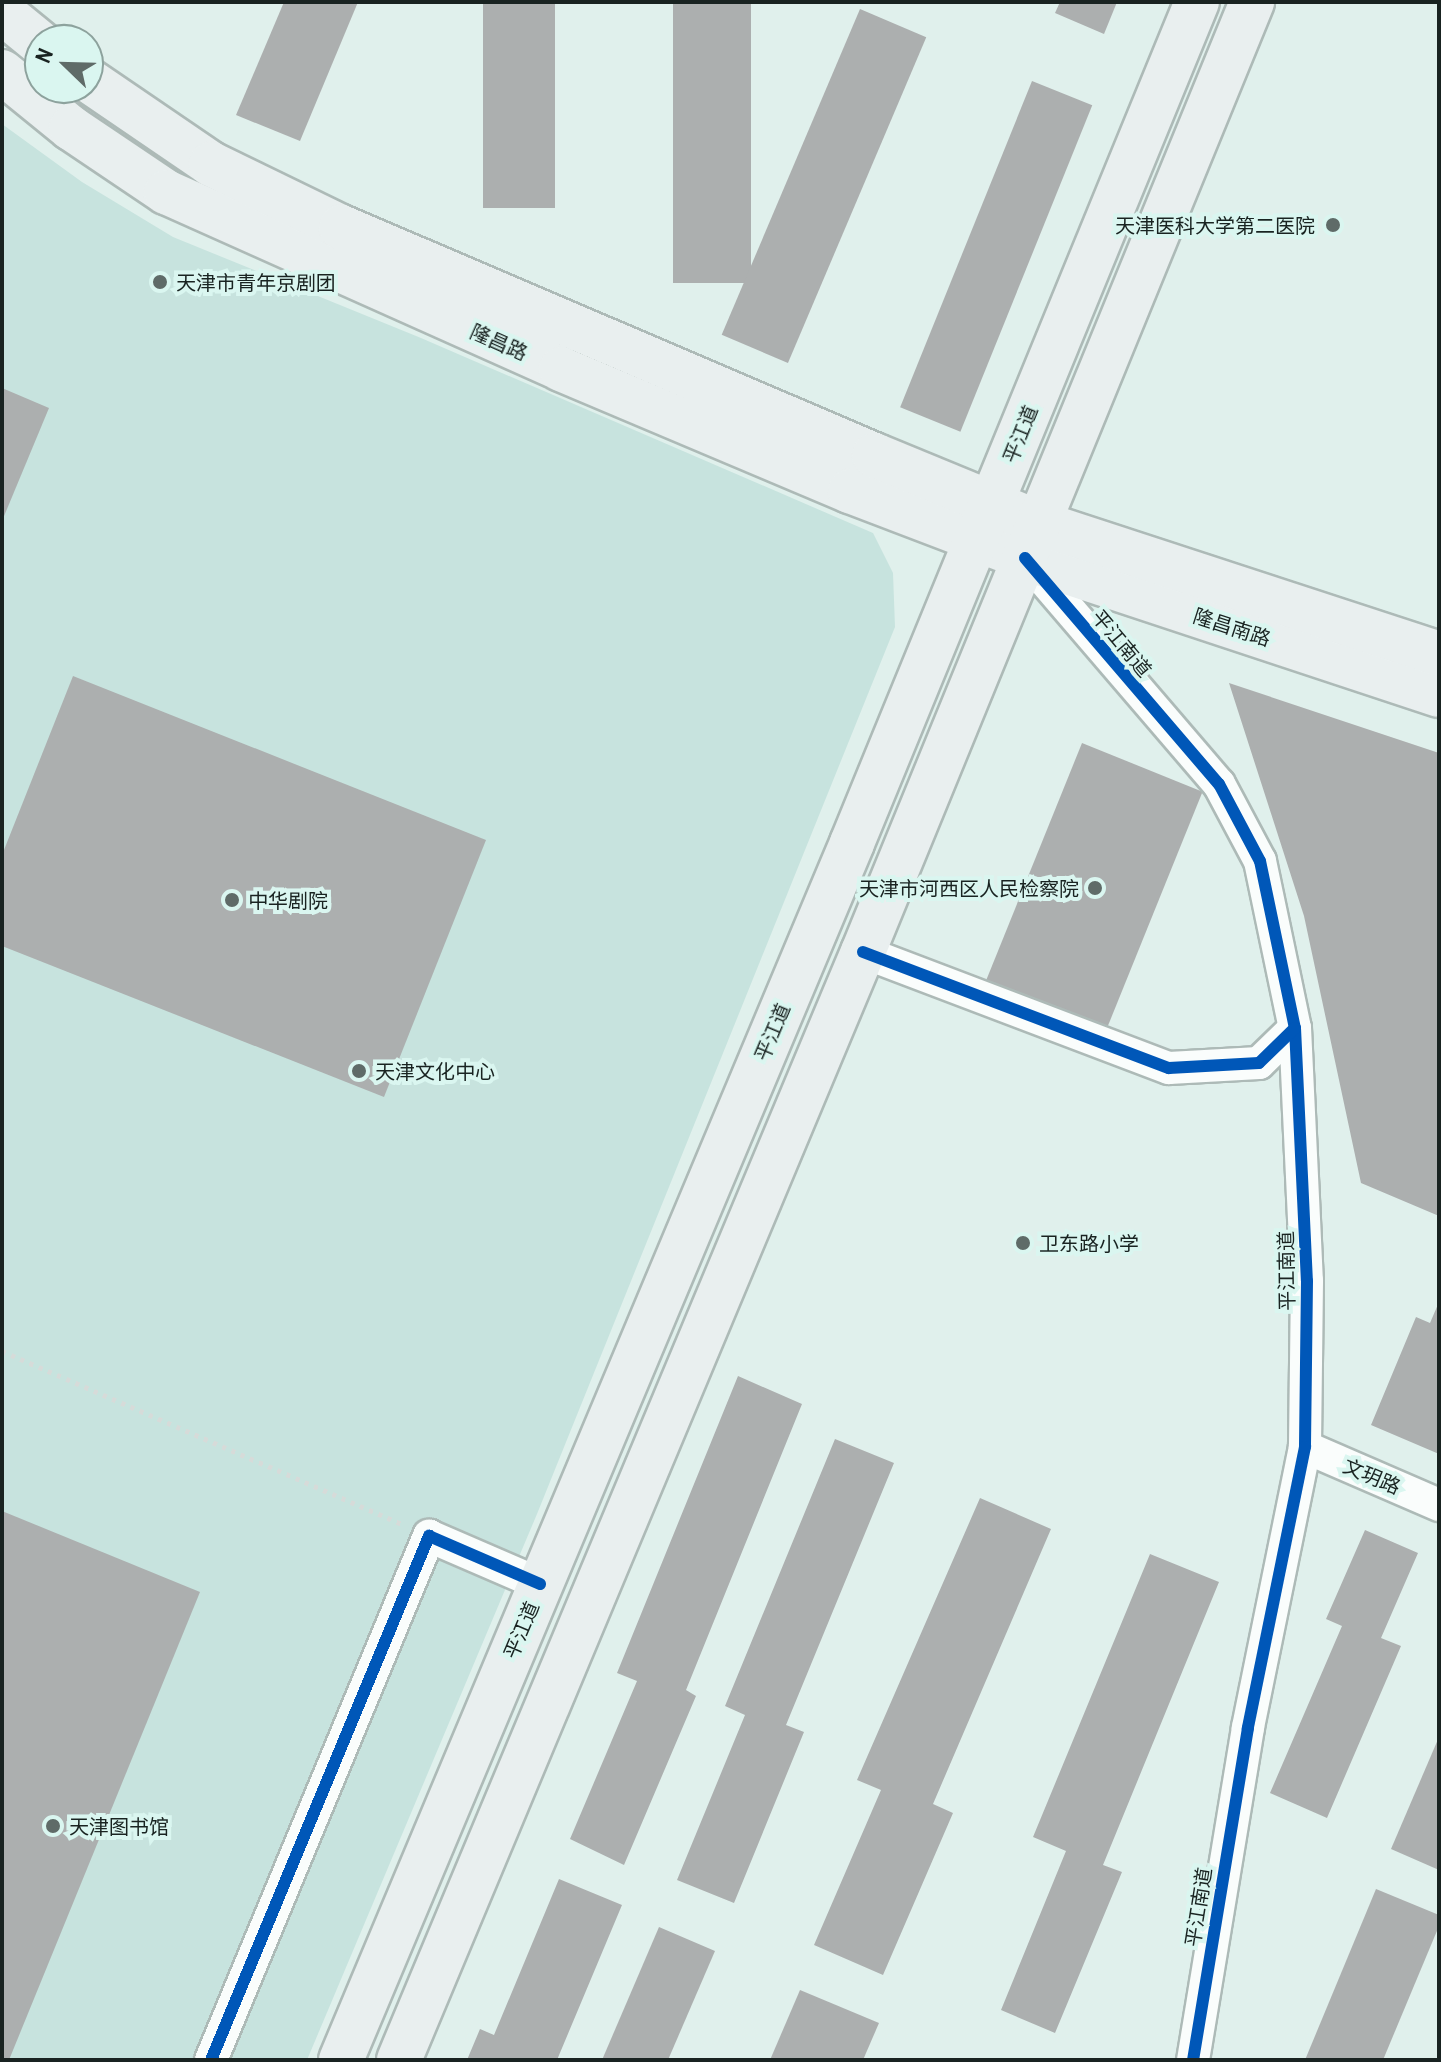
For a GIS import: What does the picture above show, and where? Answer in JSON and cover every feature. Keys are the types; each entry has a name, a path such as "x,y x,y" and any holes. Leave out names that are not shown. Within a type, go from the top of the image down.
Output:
{"main road":[{"name":"平江道","path":"341,2060 984,521 1197,2"},
{"path":"399,2060 863,952 1252,2"},
{"path":"2,12 24,30"},
{"name":"隆昌路","path":"2,72 124,164 210,215 561,369 1032,540"},
{"name":"隆昌路","path":"104,91 211,164 341,227 984,521"},
{"name":"隆昌南路","path":"1032,540 1439,654"},
{"name":"隆昌南路","path":"1032,540 1439,695"}],"street":[{"name":"平江南道","path":"1032,540 1219,784 1260,861 1295,1028 1307,1281 1305,1447 1248,1728 1193,2060"},
{"path":"863,952 1169,1068 1259,1063 1295,1028"},
{"name":"文玥路","path":"1305,1447 1439,1505"},
{"path":"211,2060 429,1536 540,1584"}],"path":[{"path":"2,1351 429,1536"}],"shaded area":[{"name":"天津文化中心","path":"2,124 82,182 173,237 421,338 873,533 893,573 895,627 537,1514 307,2060 2,2060"}],"building":[{"path":"284,2 358,2 300,141 236,115"},
{"path":"483,2 555,2 555,208 483,208"},
{"path":"673,2 751,2 751,283 673,283"},
{"path":"1060,2 1117,2 1104,34 1055,13"},
{"path":"860,9 926,37 788,363 722,335"},
{"path":"1032,81 1092,105 960,432 900,407"},
{"path":"2,388 49,408 2,521"},
{"name":"中华剧院","path":"73,676 486,840 384,1097 2,946 2,855"},
{"path":"1229,683 1439,753 1439,1216 1361,1183 1304,916"},
{"name":"天津市河西区人民检察院","path":"1082,743 1203,792 1106,1032 985,983"},
{"path":"1439,1302 1439,1454 1371,1425 1416,1317 1430,1323"},
{"path":"738,1376 802,1404 686,1690 696,1696 624,1865 570,1839 637,1681 617,1673"},
{"path":"835,1439 894,1463 786,1725 804,1732 734,1903 677,1880 745,1715 725,1706"},
{"path":"980,1498 1051,1529 933,1804 953,1813 883,1975 814,1945 881,1790 857,1780"},
{"name":"天津图书馆","path":"2,1511 200,1592 9,2060 2,2060"},
{"path":"1365,1530 1418,1553 1381,1638 1401,1646 1327,1818 1270,1793 1342,1626 1326,1619"},
{"path":"1150,1554 1219,1582 1103,1865 1122,1872 1055,2033 1001,2010 1066,1851 1033,1837"},
{"path":"1439,1737 1439,1870 1391,1849"},
{"path":"559,1879 622,1905 557,2060 467,2060 480,2029 494,2035"},
{"path":"1376,1889 1439,1915 1439,1926 1383,2060 1305,2060"},
{"path":"659,1927 715,1951 668,2060 602,2060"},
{"path":"800,1990 879,2023 863,2060 770,2060"}],"cycle path":[{"path":"1025,558 1219,784 1260,861 1295,1028 1307,1281 1305,1447 1248,1728 1193,2060"},
{"path":"863,952 1169,1068 1259,1063 1295,1028"},
{"path":"211,2060 429,1536 540,1584"}],"place":[{"name":"天津医科大学第二医院","path":"1333,225"},
{"name":"天津市青年京剧团","path":"160,282"},
{"name":"天津市河西区人民检察院","path":"1095,888"},
{"name":"中华剧院","path":"232,900"},
{"name":"天津文化中心","path":"359,1071"},
{"name":"卫东路小学","path":"1023,1243"},
{"name":"天津图书馆","path":"53,1826"}]}
